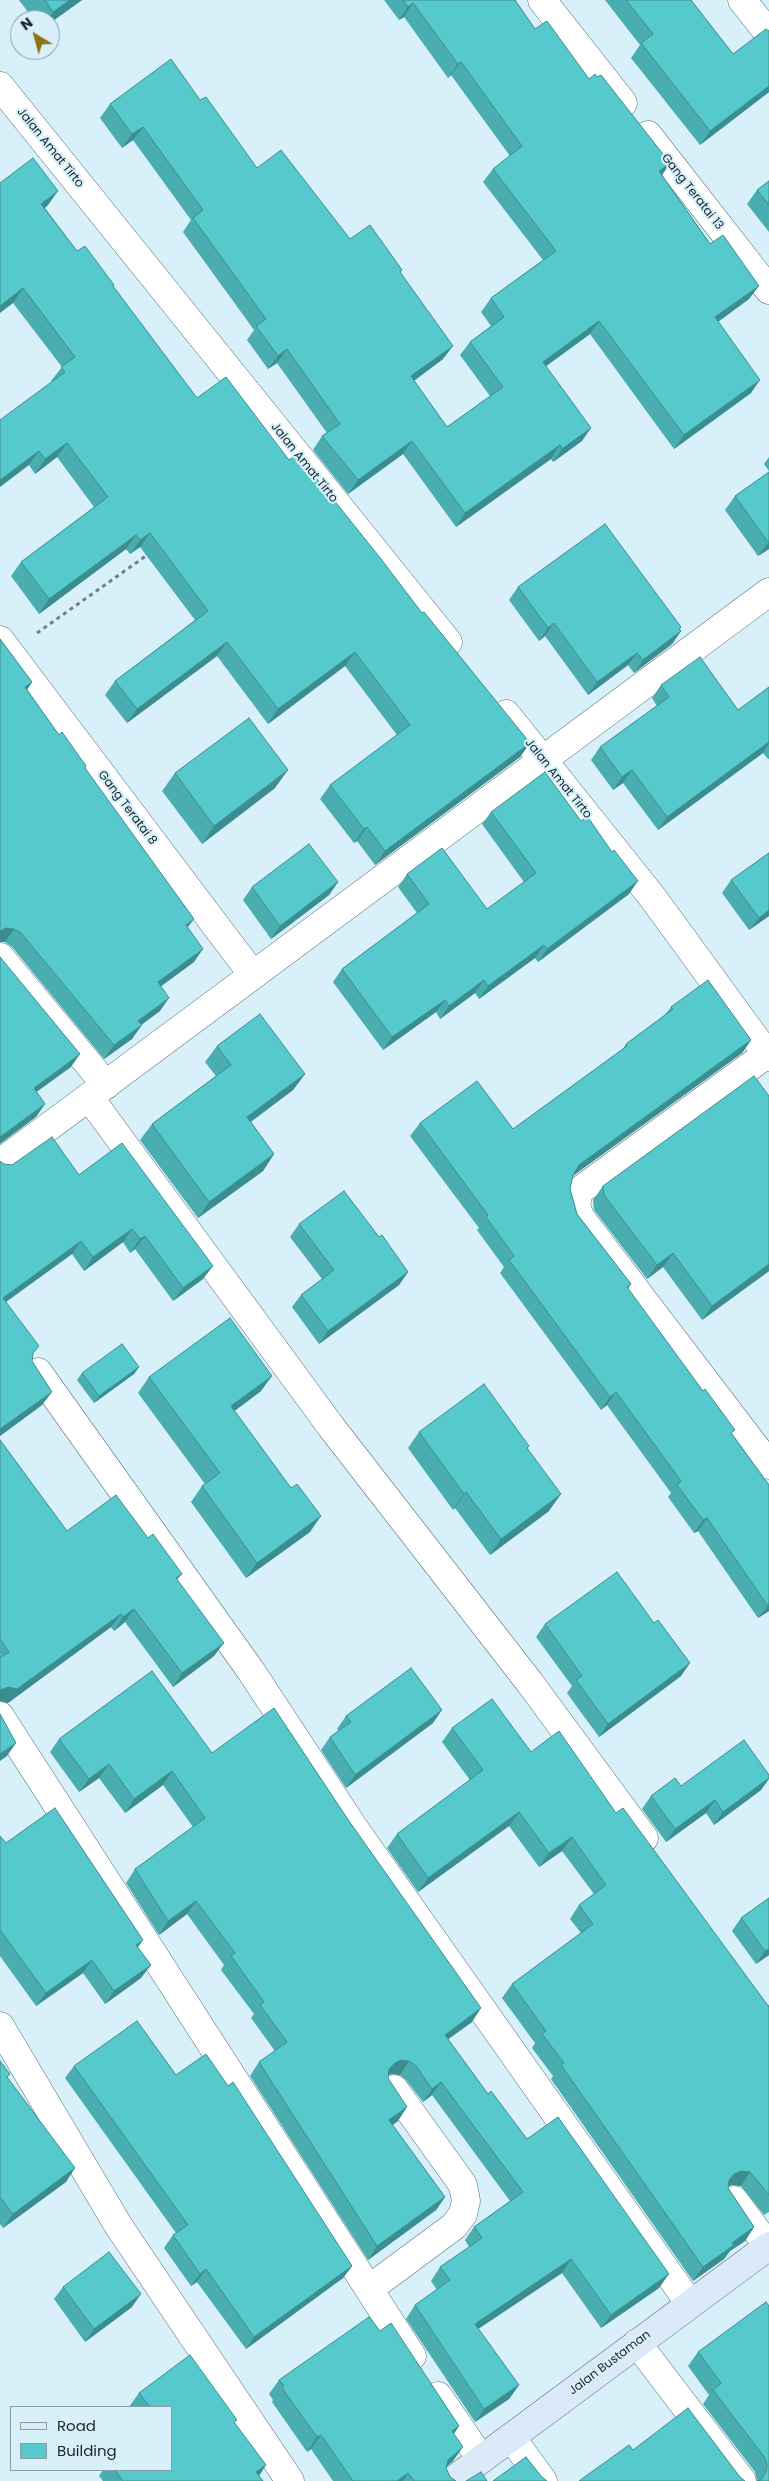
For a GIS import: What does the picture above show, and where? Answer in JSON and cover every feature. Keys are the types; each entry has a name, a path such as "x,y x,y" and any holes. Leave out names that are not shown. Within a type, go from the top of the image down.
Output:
{"main road":[{"name":"Jalan Bustaman","path":"452,2481 769,2246"}],"street":[{"name":"Gang Teratai 13","path":"542,0 769,290"},
{"path":"742,0 769,34"},
{"name":"Jalan Amat Tirto","path":"0,86 462,659"},
{"path":"0,1163 769,592"},
{"name":"Gang Teratai 8","path":"5,646 253,975"},
{"name":"Jalan Amat Tirto","path":"493,697 653,898 768,1056"},
{"path":"0,957 97,1091 332,1428 530,1683 658,1857"},
{"path":"768,1056 579,1192 576,1205 580,1217 769,1465"},
{"path":"38,1372 252,1671 352,1825 690,2304"},
{"path":"0,1716 369,2289 481,2459"},
{"path":"0,2026 118,2224 290,2481"},
{"path":"369,2289 454,2226 463,2214 466,2201 463,2185 394,2089"},
{"path":"734,2200 769,2246"},
{"path":"637,2343 742,2481"},
{"path":"510,2437 543,2481"}],"path":[{"path":"5,646 156,549"}],"building":[{"path":"45,0 70,0 56,10 52,10"},
{"path":"403,0 515,0 535,29 547,21 589,79 595,74 597,77 601,75 670,163 659,171 710,244 723,235 759,286 715,317 760,380 684,435 599,321 543,362 591,428 562,449 560,445 465,513 412,441 358,480 322,436 340,424 287,349 278,356 256,326 266,319 193,218 203,210 143,127 132,134 110,104 171,59 200,100 206,97 257,168 281,150 350,239 370,225 402,270 400,272 453,346 411,376 447,427 503,387 470,342 504,317 491,298 556,251 493,169 522,146 461,62 458,64 413,3 408,7"},
{"path":"626,0 691,0 733,54 766,29 769,31 769,86 710,131 641,43 653,34"},
{"path":"33,158 58,191 41,204 77,251 85,246 197,398 226,377 289,460 297,454 422,613 424,612 530,743 385,851 367,827 364,829 330,785 410,725 355,652 278,709 227,642 137,709 115,681 208,611 150,533 140,540 136,535 49,599 21,562 108,497 67,443 45,459 39,451 0,480 0,420 65,372 61,367 75,357 23,288 0,306 0,183"},
{"path":"769,181 769,205 757,190"},
{"path":"769,472 769,542 768,542 735,496"},
{"path":"605,524 681,627 679,629 681,631 643,660 637,653 597,682 554,623 548,628 518,587"},
{"path":"0,639 32,682 25,687 59,735 62,732 86,766 85,768 194,919 186,925 203,949 158,982 169,998 138,1021 142,1025 114,1045 21,933 14,929 6,928 0,931"},
{"path":"700,657 738,710 769,687 769,742 667,817 632,770 622,777 600,747 669,697 661,685"},
{"path":"249,718 288,770 214,826 175,773"},
{"path":"545,772 581,821 587,816 612,852 614,850 638,881 547,949 544,945 488,986 484,980 449,1006 445,1000 392,1037 342,969 429,904 407,874 442,848 487,909 536,873 491,812"},
{"path":"309,844 338,882 280,926 252,887"},
{"path":"769,853 769,910 759,918 731,880"},
{"path":"0,957 80,1054 34,1088 45,1104 0,1137"},
{"path":"708,980 751,1040 579,1165 573,1175 570,1189 577,1214 631,1284 627,1287 703,1391 705,1389 735,1430 731,1433 769,1485 768,1606 707,1518 703,1520 677,1485 681,1481 616,1392 610,1397 509,1260 514,1256 486,1217 488,1215 420,1123 477,1081 513,1129 627,1046 626,1044 673,1009 671,1007"},
{"path":"260,1014 305,1074 247,1117 274,1154 209,1202 152,1124 231,1065 217,1046"},
{"path":"754,1076 769,1096 769,1264 712,1306 673,1253 657,1265 604,1195 603,1186"},
{"path":"52,1137 79,1175 122,1143 213,1266 183,1288 145,1236 140,1239 132,1229 93,1257 81,1241 3,1298 39,1346 33,1353 32,1361 52,1392 0,1429 0,1161 4,1164 12,1165"},
{"path":"344,1191 379,1237 382,1235 408,1272 328,1331 301,1295 334,1270 299,1224"},
{"path":"230,1318 272,1376 231,1406 291,1488 297,1484 321,1516 257,1563 202,1486 220,1473 149,1377"},
{"path":"122,1344 139,1367 99,1396 82,1373"},
{"path":"484,1384 561,1494 501,1539 466,1492 464,1494 419,1432"},
{"path":"0,1440 67,1531 116,1495 148,1538 153,1534 182,1574 176,1578 224,1643 182,1673 134,1609 123,1617 121,1614 17,1689 9,1687 0,1690 0,1658 9,1652 0,1639"},
{"path":"617,1572 654,1623 658,1620 690,1663 608,1724 576,1680 582,1676 545,1624"},
{"path":"411,1668 442,1710 355,1775 330,1737 351,1722 346,1716"},
{"path":"152,1671 212,1753 274,1708 349,1821 481,2008 445,2035 488,2094 491,2091 527,2139 558,2117 669,2274 611,2315 571,2259 475,2324 519,2385 484,2409 415,2305 450,2280 440,2267 482,2238 474,2227 523,2192 441,2082 432,2089 416,2066 409,2061 401,2060 389,2069 388,2078 407,2107 389,2120 445,2197 377,2246 259,2062 287,2042 260,2005 264,2002 231,1956 235,1953 196,1901 168,1921 135,1869 205,1818 172,1771 134,1799 109,1764 89,1779 59,1739"},
{"path":"492,1699 531,1752 559,1731 616,1813 623,1808 769,2006 769,2195 750,2172 741,2171 734,2174 729,2180 728,2188 754,2227 732,2243 734,2245 703,2267 561,2065 564,2063 542,2034 546,2031 512,1984 593,1924 579,1905 606,1885 572,1837 549,1853 519,1812 428,1878 397,1834 483,1770 452,1728"},
{"path":"0,1714 16,1743 0,1754"},
{"path":"744,1740 769,1775 769,1778 723,1812 715,1800 675,1829 651,1796 675,1778 681,1786"},
{"path":"55,1808 143,1940 136,1945 151,1965 114,1991 92,1960 46,1993 0,1930 0,1836 6,1843"},
{"path":"769,1898 769,1949 765,1951 741,1918"},
{"path":"137,2021 176,2075 206,2054 228,2086 233,2082 352,2266 254,2337 206,2269 200,2274 173,2235 188,2225 74,2066"},
{"path":"0,2061 10,2074 7,2077 75,2168 13,2214 0,2197"},
{"path":"109,2252 141,2294 94,2329 63,2287"},
{"path":"766,2302 769,2306 769,2481 757,2481 761,2480 766,2472 765,2458 713,2390 721,2383 698,2352"},
{"path":"369,2317 380,2331 391,2323 459,2426 452,2431 463,2447 448,2460 446,2468 450,2477 456,2481 414,2481 408,2473 397,2481 353,2481 321,2435 317,2437 282,2388 284,2386 279,2380"},
{"path":"190,2355 237,2420 234,2422 266,2465 256,2472 263,2481 123,2481 116,2471 172,2471 172,2406 149,2406 139,2393"},
{"path":"688,2408 745,2481 579,2481 629,2445 633,2450"},
{"path":"526,2457 547,2481 493,2481"},
{"path":"481,2472 487,2481 466,2481"}]}
